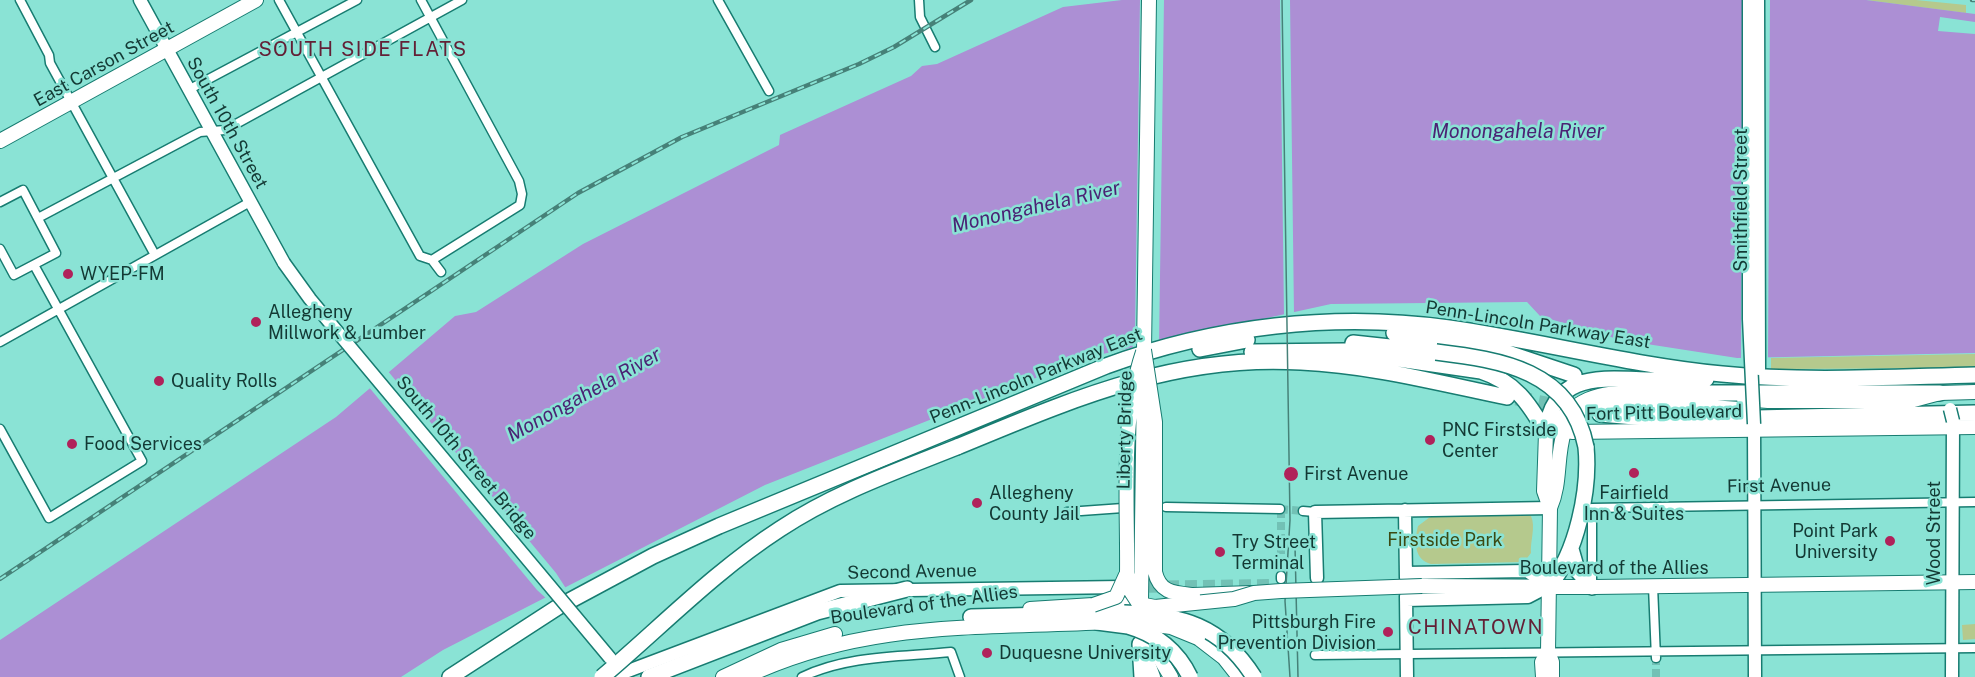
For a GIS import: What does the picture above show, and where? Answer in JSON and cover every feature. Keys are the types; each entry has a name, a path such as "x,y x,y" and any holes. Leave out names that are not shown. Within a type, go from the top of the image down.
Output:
{"highway":[{"name":"Penn-Lincoln Parkway East","path":"450,677 558,608 661,552 1133,356 1189,341 1256,328 1333,322 1391,323 1447,328 1663,366 1748,376 1975,375"},
{"path":"1040,394 1141,362 1212,346 1301,334 1399,334 1499,350 1574,375"},
{"path":"1212,346 1324,341 1436,352 1508,364 1546,382 1565,399 1574,412 1586,447 1586,483 1570,546 1564,567 1549,586"},
{"path":"1101,389 1157,369 1202,358 1272,350 1344,351 1456,366 1492,374 1517,389 1546,433"},
{"name":"Penn-Lincoln Parkway East","path":"602,677 728,566 780,529 843,495 1101,389 1186,369 1234,363 1282,361 1358,368 1507,397"},
{"path":"1546,433 1550,410 1557,400 1584,381 1597,378 1668,380 1748,376"},
{"path":"1814,391 1975,385"},
{"path":"1629,391 1940,393"},
{"path":"1564,432 1584,411 1612,401 1826,415"},
{"path":"1600,414 1669,419 1975,413"},
{"path":"1570,546 1577,570 1592,587"},
{"path":"649,677 823,610 907,589"},
{"path":"971,617 1131,626 1183,619 1200,625 1225,641 1254,677"},
{"path":"1097,622 1131,626 1150,634 1167,645 1181,660 1190,677"},
{"path":"1131,626 1142,677"}],"main road":[{"name":"South 10th Street","path":"140,0 284,263"},
{"name":"East Carson Street","path":"0,141 255,0"},
{"name":"Liberty Bridge","path":"1131,626 1140,602 1149,0"},
{"name":"Smithfield Street","path":"1749,0 1749,319 1754,400 1755,677"},
{"name":"Smithfield Street","path":"1754,400 1759,379 1758,0"},
{"name":"South 10th Street Bridge","path":"284,263 310,299 610,658 630,675"},
{"path":"1140,602 1130,590 1127,573 1131,393 1144,350"},
{"path":"1144,350 1155,422 1155,572 1157,581 1164,589 1193,596"},
{"name":"Fort Pitt Boulevard","path":"1546,433 1569,410 1588,398 1602,393 1629,391 1754,400 1910,401 1940,393 1975,392"},
{"name":"Wood Street","path":"1940,393 1950,409 1953,424 1952,677"},
{"name":"Fort Pitt Boulevard","path":"1546,433 1953,424 1975,427"},
{"path":"1550,508 1557,492 1559,448 1564,432"},
{"path":"1546,433 1544,491 1550,508 1548,652 1552,662 1552,677"},
{"path":"1317,578 1309,511 1550,508"},
{"path":"1405,510 1406,575 1527,571 1549,586"},
{"path":"1094,605 1116,597 1127,573"},
{"name":"Boulevard of the Allies","path":"723,677 781,650 812,639 878,627 1050,607 1140,602 1232,592 1422,586 1592,587 1975,582"},
{"path":"1407,677 1406,598 1528,597 1549,586"},
{"name":"Second Avenue","path":"612,677 630,675 834,592 1121,587"},
{"name":"Boulevard of the Allies","path":"1140,602 1155,607 1234,599 1254,593"},
{"name":"Boulevard of the Allies","path":"745,677 803,652 870,636 999,624 1097,622"},
{"path":"1131,626 1160,624 1189,633 1212,647 1239,677"},
{"path":"1131,626 1154,677"},
{"path":"1131,626 1171,677"},
{"path":"1542,677 1542,662 1548,652"}],"street":[{"path":"20,0 71,102 155,255"},
{"path":"279,0 420,256 432,260 441,272"},
{"path":"188,90 357,0"},
{"path":"421,0 519,181 522,194 519,205 432,260"},
{"path":"38,218 200,132 213,133 225,130 462,0"},
{"path":"718,0 769,91"},
{"path":"919,0 920,17 935,47"},
{"path":"0,202 22,190 56,253 14,275 0,249"},
{"path":"0,342 250,202"},
{"path":"0,429 50,518 142,461 34,265"},
{"name":"First Avenue","path":"1592,587 1592,508 1975,502"},
{"path":"1166,507 1280,509"},
{"path":"1067,512 1123,508"},
{"path":"1653,586 1656,655"},
{"path":"1315,655 1548,652 1656,655 1755,650 1975,648"},
{"path":"802,677 823,667 847,662 951,652 960,677"}],"green space":[{"path":"1866,0 1916,0 1966,5 1966,13"},
{"path":"1975,354 1975,368 1771,369 1771,358"},
{"name":"Firstside Park","path":"1527,514 1531,516 1533,529 1531,553 1524,562 1431,564 1425,562 1418,554 1416,538 1418,526 1430,517"},
{"path":"1975,624 1975,639 1963,640 1962,625"}],"water":[{"name":"Monongahela River","path":"1122,0 1866,0 1975,14 1975,353 1737,358 1621,340 1540,316 1527,302 1331,304 1089,357 765,485 443,650 401,677 0,677 0,640 336,417 455,316 476,312 583,244 779,145 780,135 911,76 922,66 937,64 1063,7"}],"pier":[{"path":"1140,0 1164,0 1159,345 1132,351 1135,332"},
{"path":"1280,0 1290,0 1294,314 1284,316"},
{"path":"1742,0 1770,0 1768,360 1741,361"},
{"path":"1940,17 1975,22 1975,34 1938,31"},
{"path":"387,370 556,573 567,590 548,600 537,590 368,386"}],"tunnel":[{"path":"1516,398 1566,408"},
{"path":"1280,509 1303,511"},
{"path":"1281,510 1281,576"},
{"path":"1131,587 1270,585"},
{"path":"1656,658 1656,677"}],"tram line":[{"path":"1282,0 1290,520 1285,601 1290,677"},
{"path":"1295,546 1298,677"}],"railway":[{"path":"0,579 578,193 682,137 859,64 894,47 971,0"}],"place":[{"name":"WYEP-FM","path":"68,274"},
{"name":"Allegheny Millwork & Lumber","path":"256,322"},
{"name":"Quality Rolls","path":"159,381"},
{"name":"PNC Firstside Center","path":"1430,440"},
{"name":"Food Services","path":"72,444"},
{"name":"Fairfield Inn & Suites","path":"1634,473"},
{"name":"First Avenue","path":"1291,474"},
{"name":"Allegheny County Jail","path":"977,503"},
{"name":"Point Park University","path":"1890,541"},
{"name":"Try Street Terminal","path":"1220,552"},
{"name":"Pittsburgh Fire Prevention Division","path":"1388,632"},
{"name":"Duquesne University","path":"987,653"}],"district":[{"name":"SOUTH SIDE FLATS","path":"363,50"},
{"name":"CHINATOWN","path":"1476,628"}]}
